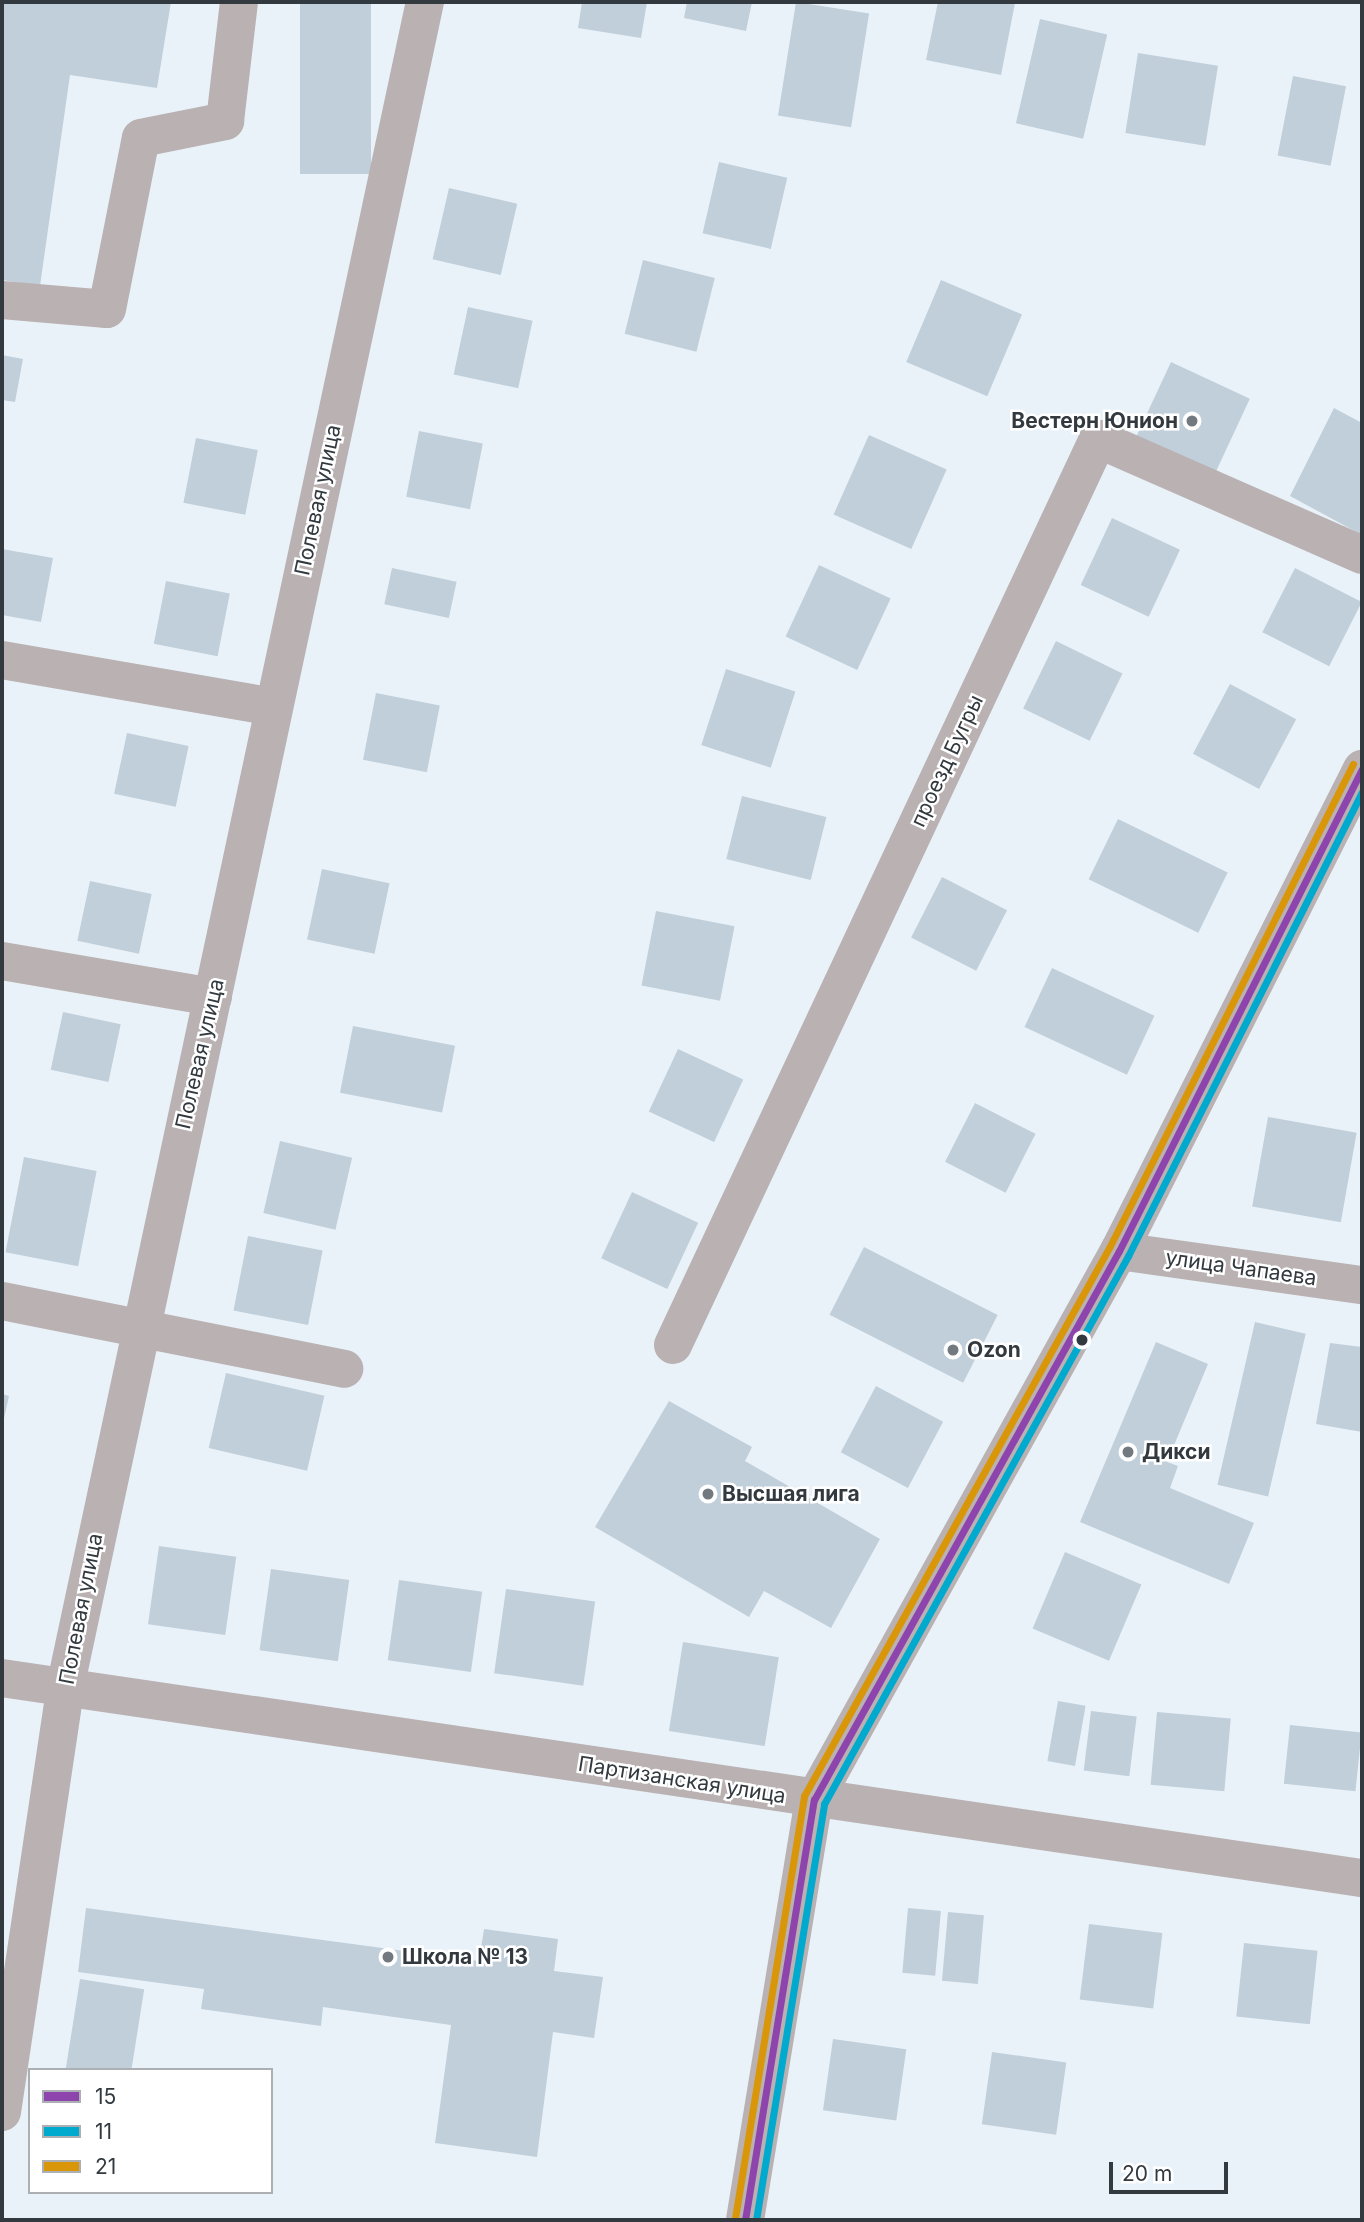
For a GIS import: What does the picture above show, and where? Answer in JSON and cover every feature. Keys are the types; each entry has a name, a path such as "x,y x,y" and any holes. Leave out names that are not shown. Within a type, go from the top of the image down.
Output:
{"street":[{"path":"2,300 107,309 141,138 225,121 239,2"},
{"name":"Полевая улица","path":"3,2098 65,1688 138,1329 213,997 425,2"},
{"name":"проезд Бугры","path":"674,1345 1098,439 1362,555"},
{"path":"2,660 274,707"},
{"path":"746,2220 814,1800 1119,1251 1362,769"},
{"path":"2,961 213,997"},
{"name":"улица Чапаева","path":"1119,1251 1362,1285"},
{"path":"2,1301 344,1369"},
{"name":"Партизанская улица","path":"2,1678 814,1800 1362,1878"}],"building":[{"path":"2,2 171,2 157,88 70,75 40,286 2,280"},
{"path":"300,2 371,2 371,174 300,174"},
{"path":"582,2 647,2 641,38 578,28"},
{"path":"687,2 752,2 746,31 684,18"},
{"path":"796,2 869,14 851,127 778,116"},
{"path":"938,2 1015,3 1001,75 926,60"},
{"path":"1040,19 1107,35 1083,139 1016,123"},
{"path":"1138,53 1218,66 1205,146 1125,133"},
{"path":"1293,76 1346,86 1331,166 1278,156"},
{"path":"719,162 787,178 771,249 703,233"},
{"path":"449,188 517,204 501,275 433,259"},
{"path":"643,260 715,278 696,352 625,334"},
{"path":"941,280 1022,314 987,396 906,362"},
{"path":"468,307 533,321 518,388 454,374"},
{"path":"2,355 23,359 15,402 2,400"},
{"name":"Вестерн Юнион","path":"1171,362 1250,399 1212,479 1133,443"},
{"path":"1334,408 1362,423 1362,535 1290,496"},
{"path":"419,431 483,443 470,509 406,497"},
{"path":"869,435 947,470 911,549 834,514"},
{"path":"196,438 258,450 245,515 183,503"},
{"path":"1112,518 1180,550 1149,617 1081,585"},
{"path":"2,549 53,558 41,622 2,615"},
{"path":"819,565 891,598 857,670 786,637"},
{"path":"392,568 457,582 449,618 384,604"},
{"path":"1295,568 1362,602 1329,666 1262,632"},
{"path":"166,581 230,593 218,656 154,644"},
{"path":"1056,641 1123,673 1090,741 1023,708"},
{"path":"726,669 795,692 771,768 701,745"},
{"path":"1230,684 1296,719 1259,789 1193,754"},
{"path":"376,693 440,705 427,772 363,760"},
{"path":"127,733 189,746 176,807 114,794"},
{"path":"742,796 826,817 811,880 726,859"},
{"path":"1118,819 1228,872 1198,933 1089,879"},
{"path":"322,869 389,883 375,954 307,939"},
{"path":"942,877 1007,910 976,971 911,938"},
{"path":"90,881 152,894 139,954 77,941"},
{"path":"656,911 735,926 720,1001 641,986"},
{"path":"1052,968 1154,1016 1127,1075 1025,1027"},
{"path":"63,1012 121,1024 108,1082 51,1070"},
{"path":"353,1026 455,1046 442,1113 340,1093"},
{"path":"678,1049 743,1079 714,1142 649,1112"},
{"path":"975,1103 1036,1134 1006,1193 945,1162"},
{"path":"1268,1117 1357,1133 1341,1222 1252,1207"},
{"path":"280,1141 352,1158 335,1230 263,1213"},
{"path":"24,1157 97,1171 78,1266 5,1252"},
{"path":"632,1192 698,1223 667,1289 601,1258"},
{"path":"248,1236 323,1251 308,1325 233,1311"},
{"path":"864,1247 998,1315 963,1383 829,1315"},
{"path":"1255,1322 1306,1334 1268,1496 1217,1485"},
{"path":"1156,1342 1208,1364 1167,1462 1178,1466 1170,1488 1254,1523 1229,1584 1080,1522"},
{"path":"1330,1343 1362,1347 1362,1432 1316,1424"},
{"path":"226,1373 324,1396 307,1471 209,1448"},
{"path":"876,1386 943,1422 908,1488 841,1452"},
{"path":"2,1394 9,1396 3,1423 2,1423"},
{"name":"Высшая лига","path":"669,1401 752,1447 745,1461 880,1539 831,1628 764,1591 749,1617 595,1527"},
{"path":"159,1546 236,1557 225,1635 148,1624"},
{"path":"1065,1552 1141,1584 1109,1661 1033,1628"},
{"path":"271,1569 349,1580 338,1661 260,1650"},
{"path":"399,1580 482,1592 471,1672 388,1660"},
{"path":"506,1589 595,1602 583,1686 494,1673"},
{"path":"683,1642 779,1657 765,1746 669,1731"},
{"path":"1058,1701 1086,1706 1075,1766 1047,1761"},
{"path":"1091,1711 1137,1717 1129,1776 1084,1771"},
{"path":"1157,1712 1231,1718 1224,1791 1151,1785"},
{"path":"1290,1725 1362,1733 1355,1791 1284,1784"},
{"path":"86,1908 479,1961 484,1929 558,1939 554,1971 603,1977 594,2038 553,2032 537,2157 435,2143 451,2025 323,2007 321,2026 201,2009 204,1989 78,1972"},
{"path":"908,1908 941,1911 935,1976 902,1973"},
{"path":"948,1912 984,1915 978,1984 942,1981"},
{"path":"1089,1924 1162,1933 1153,2008 1080,1999"},
{"path":"1244,1943 1318,1951 1310,2024 1236,2017"},
{"path":"80,1979 144,1989 132,2068 66,2068"},
{"path":"833,2039 906,2049 896,2121 823,2110"},
{"path":"992,2052 1066,2062 1056,2135 982,2124"}],"transit line":[{"name":"21","path":"735,2218 804,1796 1110,1246 1353,764"},
{"name":"15","path":"745,2220 814,1800 1119,1251 1362,769"},
{"name":"11","path":"756,2220 824,1804 1128,1256 1362,792"}],"place":[{"name":"Вестерн Юнион","path":"1192,421"},
{"name":"Ozon","path":"953,1350"},
{"name":"Дикси","path":"1128,1452"},
{"name":"Высшая лига","path":"708,1494"},
{"name":"Школа № 13","path":"388,1957"}]}
